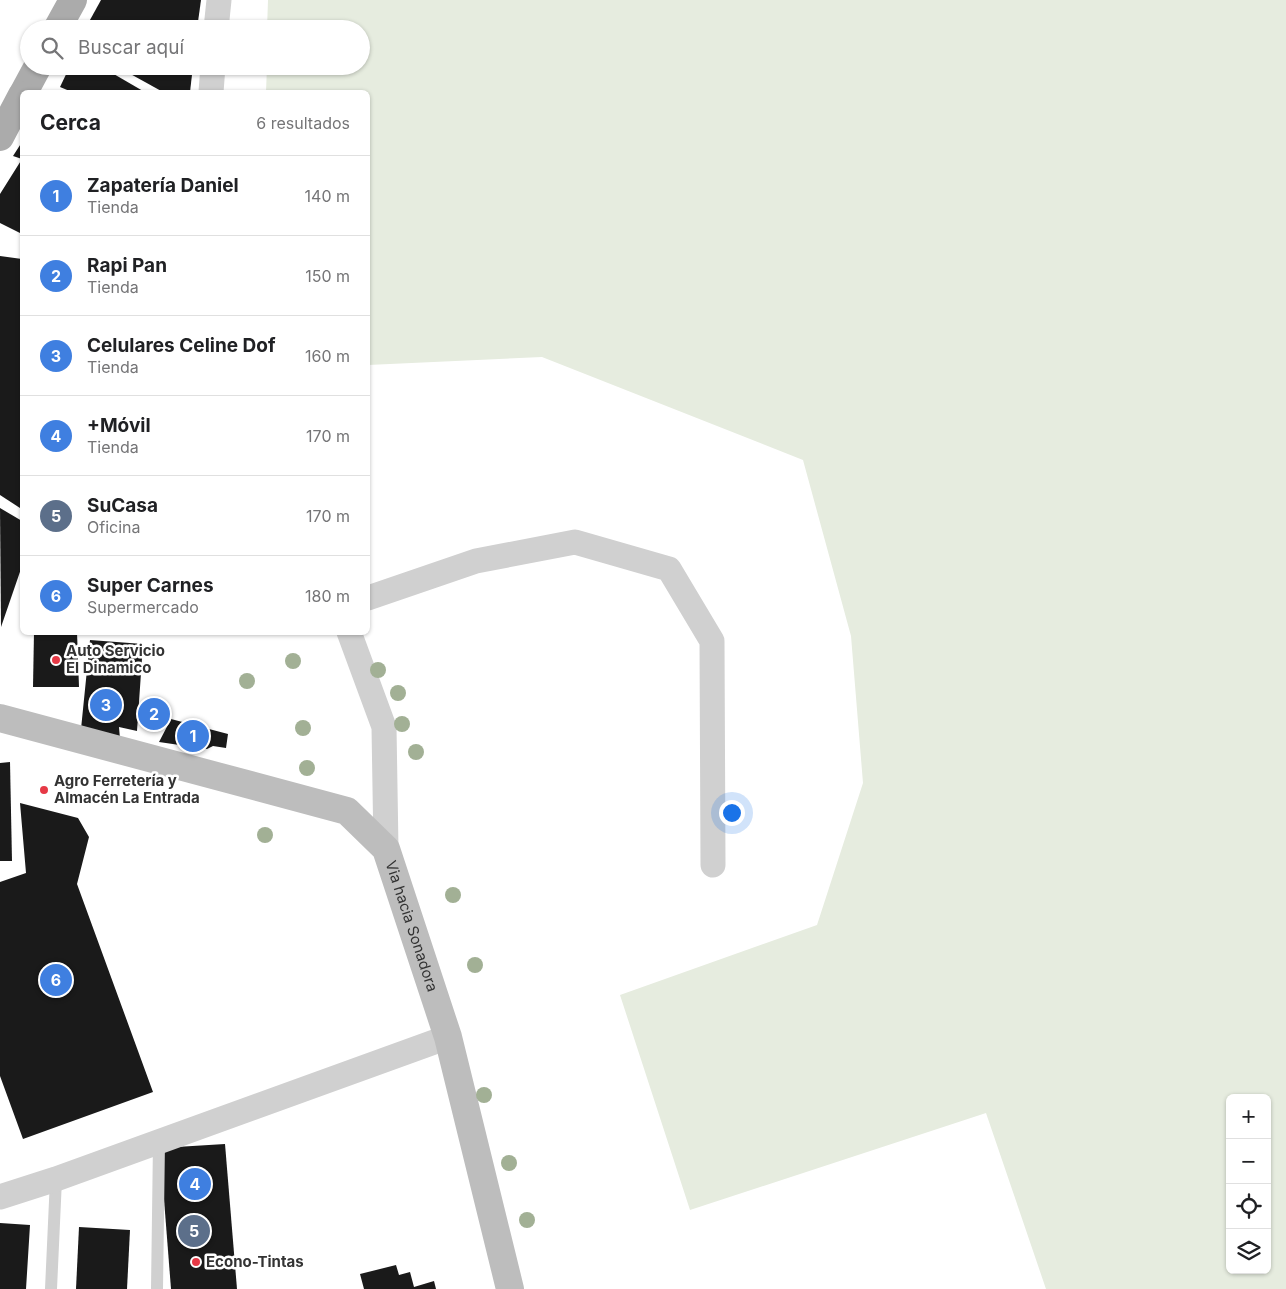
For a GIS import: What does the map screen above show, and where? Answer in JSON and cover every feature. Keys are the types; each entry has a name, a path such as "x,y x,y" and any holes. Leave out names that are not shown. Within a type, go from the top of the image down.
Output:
{"main road":[{"path":"62,20 72,0"},
{"path":"25,90 33,75"},
{"path":"0,137 20,100"},
{"name":"Via hacia Sonadora","path":"0,718 347,811 386,849 448,1037 510,1289"}],"street":[{"path":"217,20 219,0"},
{"path":"211,90 212,75"},
{"path":"370,597 476,561 575,542 669,569 712,641 713,865"},
{"path":"349,635 384,728 386,849"},
{"path":"0,1197 56,1179 448,1037"}],"lane":[{"path":"157,1289 159,1142"},
{"path":"51,1289 56,1179"}],"shaded area":[{"path":"268,0 1286,0 1286,1289 1046,1289 986,1113 690,1210 620,995 817,925 863,783 851,636 803,460 542,357 370,365 370,90 266,90 267,75 370,75 370,20 267,20"}],"building":[{"path":"101,0 201,0 198,20 90,20"},
{"path":"66,75 115,75 141,90 67,90 60,87"},
{"path":"132,75 192,75 190,90 159,90"},
{"path":"20,145 20,158 13,156"},
{"path":"20,162 20,233 0,223 0,194"},
{"path":"0,256 20,259 20,508 0,495"},
{"path":"0,508 20,520 20,572 1,627"},
{"name":"Auto Servicio El Dinamico","path":"34,635 77,635 79,687 33,687"},
{"path":"90,640 143,644 137,731 119,727 120,739 81,729"},
{"path":"171,719 228,734 226,748 213,746 207,749 159,742"},
{"path":"10,762 12,861 0,861 0,763"},
{"path":"20,803 78,818 89,837 77,884 153,1092 23,1139 0,1076 0,882 26,873"},
{"path":"225,1144 237,1289 171,1289 160,1148"},
{"path":"0,1223 30,1225 26,1289 0,1289"},
{"path":"79,1227 130,1230 127,1289 76,1289"},
{"path":"396,1265 399,1275 410,1272 414,1287 434,1281 436,1289 364,1289 360,1274"}],"place":[{"name":"Auto Servicio El Dinamico","path":"56,660"},
{"name":"Celulares Celine Dof","path":"106,705"},
{"name":"Rapi Pan","path":"154,714"},
{"name":"Zapatería Daniel","path":"193,736"},
{"name":"Agro Ferretería y Almacén La Entrada","path":"44,790"},
{"name":"Super Carnes","path":"56,980"},
{"name":"+Móvil","path":"195,1184"},
{"name":"SuCasa","path":"194,1231"},
{"name":"Econo-Tintas","path":"196,1262"}]}
